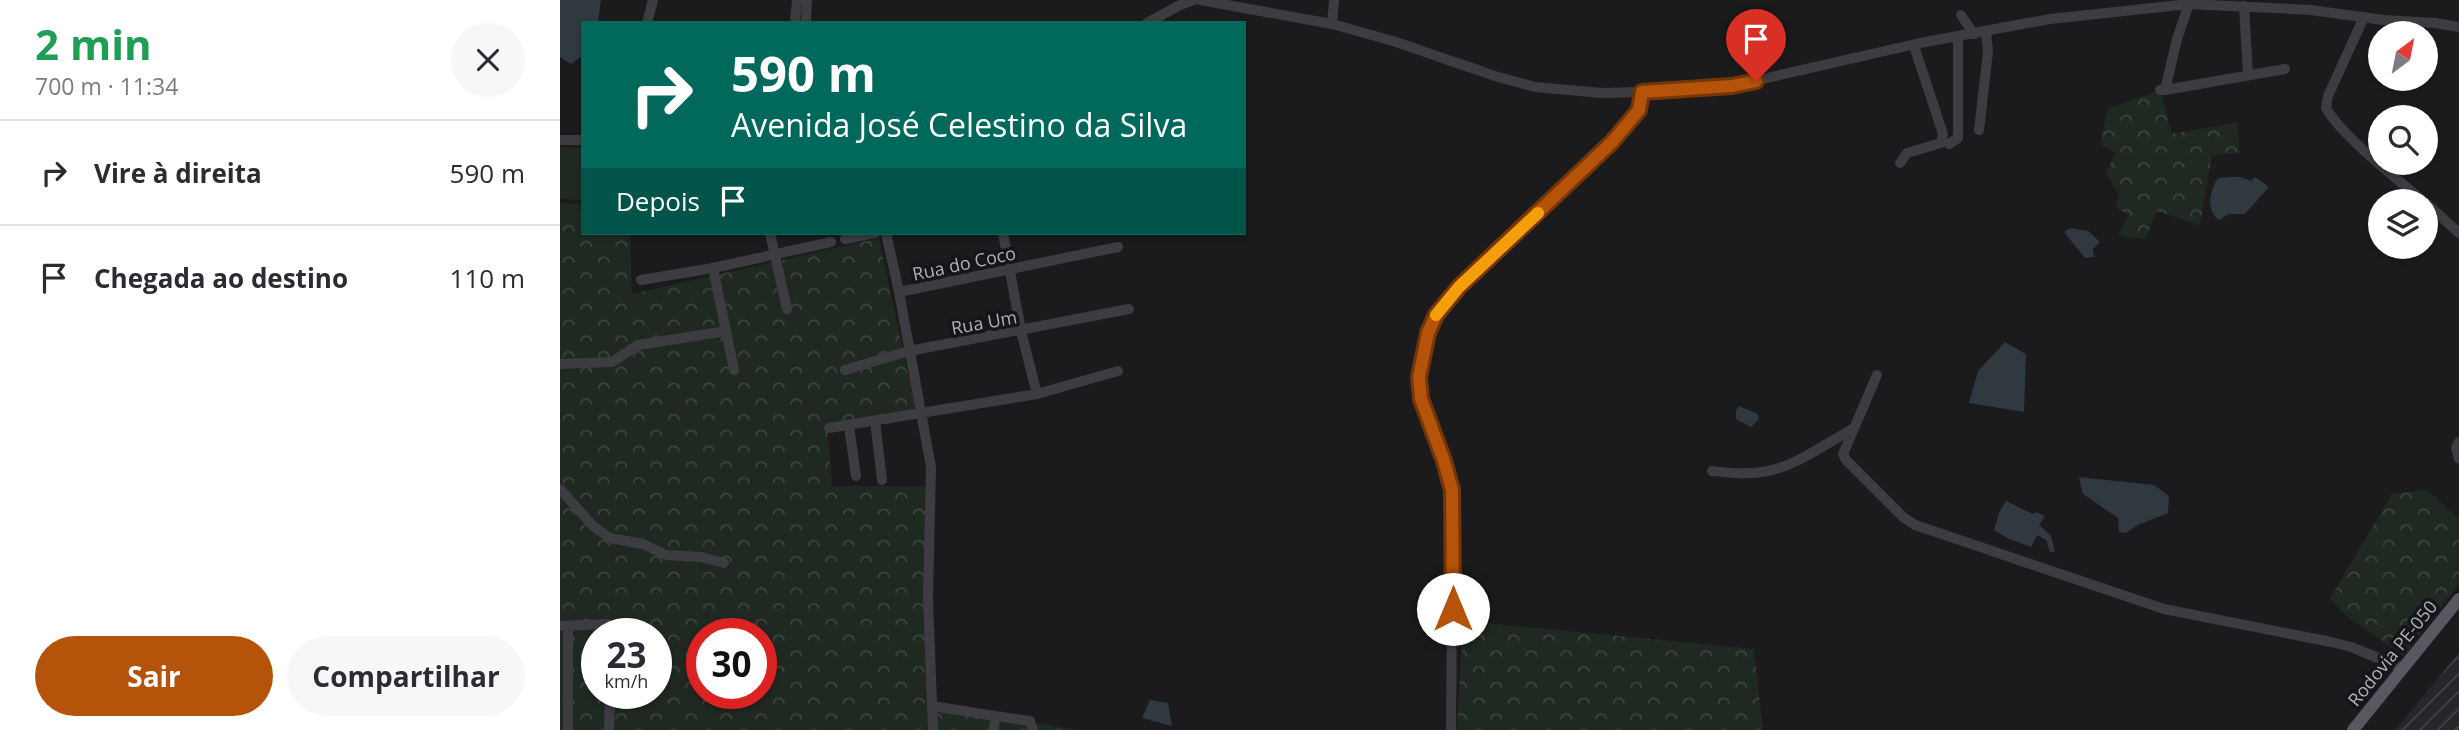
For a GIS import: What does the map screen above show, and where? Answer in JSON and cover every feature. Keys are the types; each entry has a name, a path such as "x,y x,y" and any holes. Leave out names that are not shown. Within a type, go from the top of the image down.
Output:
{"main road":[{"name":"Rodovia PE-050","path":"2353,730 2459,599"}],"street":[{"path":"648,21 653,0"},
{"path":"795,21 797,0"},
{"path":"806,21 807,0"},
{"path":"1161,0 1163,14"},
{"path":"1151,21 1194,0"},
{"path":"1200,0 1332,24 1535,87 1602,93 1732,86 1917,45 2076,15 2189,4 2311,10 2459,27"},
{"path":"1332,24 1334,0"},
{"path":"2189,4 2162,90 2285,69"},
{"path":"2244,6 2248,75"},
{"path":"1961,15 1974,34"},
{"path":"2364,17 2328,96 2326,108 2359,144 2409,189"},
{"path":"1900,163 1907,153 1941,142 1942,134 1914,31"},
{"path":"1979,130 1988,51 1986,32"},
{"path":"1949,144 1958,138 1958,37"},
{"path":"1451,730 1453,500 1447,471 1421,399 1419,377 1428,333 1436,315 1459,287 1612,142 1639,110 1642,92"},
{"path":"560,140 581,140"},
{"path":"2438,214 2459,233"},
{"path":"769,235 787,309"},
{"path":"845,239 865,235"},
{"path":"886,235 931,467 928,599 933,730"},
{"path":"1003,235 1021,331 1037,394"},
{"path":"641,280 713,268 831,242"},
{"name":"Rua do Coco","path":"899,292 1118,247"},
{"path":"713,268 734,370"},
{"name":"Rua Um","path":"845,370 909,351 1129,309"},
{"path":"560,364 612,362 638,345 726,331"},
{"path":"829,428 1037,394 1118,371"},
{"path":"1877,375 1843,450 1846,460 1903,517 1920,528 2164,609 2331,642 2403,668"},
{"path":"875,421 882,480"},
{"path":"849,426 856,476"},
{"path":"1712,471 1740,474 1770,471 1802,457 1853,428"},
{"path":"2459,442 2456,448 2459,459"},
{"path":"560,489 593,526 610,538 643,544 666,555 701,557 724,563"},
{"path":"564,626 568,730"},
{"path":"932,706 1030,721 1033,730"},
{"path":"609,730 610,709"},
{"path":"994,730 995,716"}],"shaded area":[{"path":"560,0 601,0 598,21 581,21 581,56 571,64 560,57"},
{"path":"2241,177 2251,181 2255,177 2269,187 2245,214 2229,214 2219,220 2210,205 2211,194 2218,178"},
{"path":"2070,228 2088,231 2100,242 2093,249 2094,257 2085,258 2064,232"},
{"path":"2005,342 2026,354 2024,412 1969,403 1978,371"},
{"path":"1739,406 1758,414 1759,419 1751,427 1736,419"},
{"path":"2079,477 2154,485 2169,496 2168,513 2126,533 2119,532 2118,518 2083,494"},
{"path":"2006,501 2033,514 2036,512 2045,516 2039,525 2051,536 2055,552 2050,552 2046,540 2037,535 2031,547 1994,530"},
{"path":"2459,653 2459,730 2395,730"},
{"path":"1150,700 1168,703 1172,726 1142,718"}],"green space":[{"path":"2160,90 2172,134 2237,122 2240,153 2212,155 2200,225 2157,211 2145,239 2118,236 2128,215 2115,207 2119,196 2106,173 2115,153 2100,144 2108,108"},
{"path":"560,147 581,148 581,200 560,199"},
{"path":"560,203 581,204 581,235 630,235 632,294 879,238 916,411 827,426 832,486 926,486 928,706 1078,730 560,730"},
{"path":"2426,490 2459,519 2459,584 2404,656 2344,614 2330,598 2392,494"},
{"path":"1463,621 1754,649 1763,730 1457,730"}],"slow traffic":[{"path":"1436,315 1459,287 1538,213"}],"route":[{"path":"1453,609 1452,490 1421,399 1419,377 1428,333 1436,315 1459,287 1612,142 1639,110 1642,92 1732,86 1756,81"}]}
